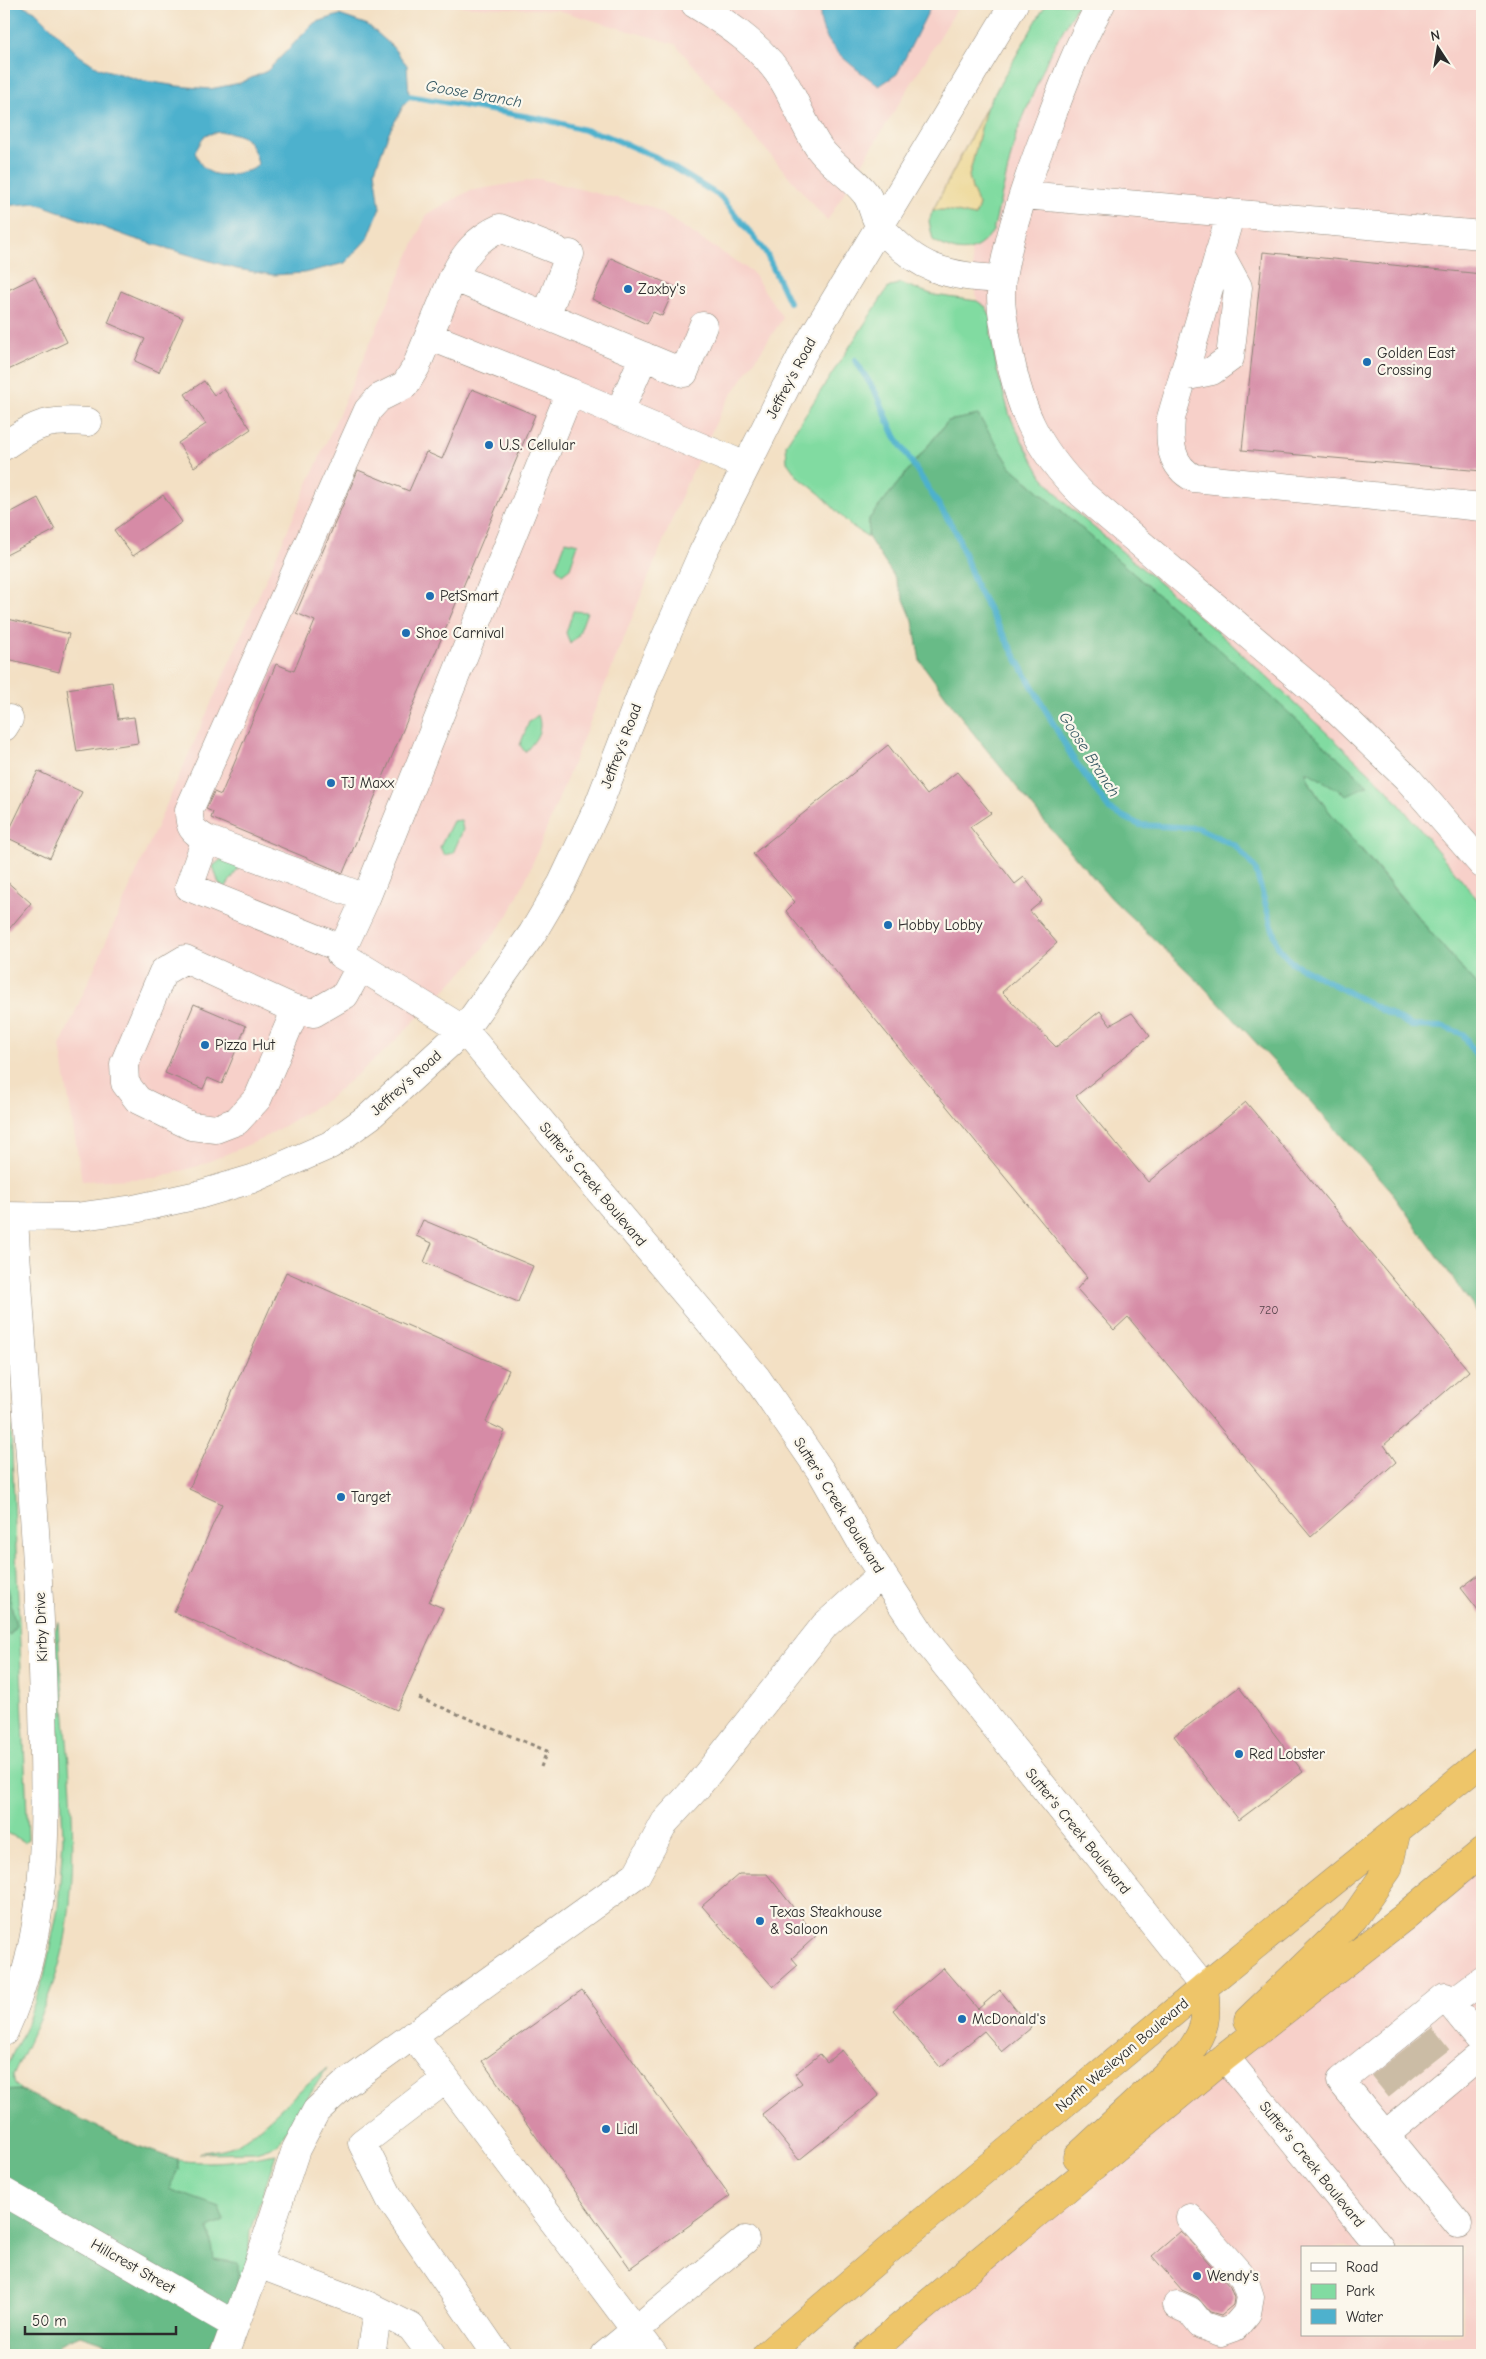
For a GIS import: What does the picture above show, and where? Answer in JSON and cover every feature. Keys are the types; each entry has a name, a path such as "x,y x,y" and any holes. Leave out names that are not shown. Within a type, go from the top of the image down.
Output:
{"highway":[{"name":"North Wesleyan Boulevard","path":"766,2355 892,2247 1204,1988 1482,1761"},
{"path":"1226,2057 1232,2040 1246,2021 1354,1918 1388,1869 1397,1830"},
{"path":"866,2355 1226,2057 1403,1918 1482,1852"},
{"path":"1021,2228 1025,2209 1034,2192 1083,2153 1194,2048 1206,2022 1204,1988"}],"street":[{"path":"697,4 762,52 786,85 819,148 838,169 866,194 880,226 907,254 935,270 960,277 1002,279"},
{"name":"Jeffrey's Road","path":"9,1217 75,1216 134,1209 198,1195 252,1180 330,1144 370,1116 464,1030 532,934 562,882 597,809 645,684 703,552 803,353 1014,4"},
{"path":"1102,4 1090,23 1054,109 1010,238 1002,279 1001,308 1020,402 1032,429 1052,461 1082,494 1329,703 1407,778 1482,864"},
{"path":"1024,195 1482,235"},
{"path":"1231,212 1171,418 1170,435 1172,450 1183,472 1194,478 1482,507"},
{"path":"366,898 206,839 194,831 189,824 189,810 368,410 379,398 405,385 416,367 462,259 486,234 500,228 563,252 546,316"},
{"path":"1183,377 1212,371 1230,358 1238,287 1219,252"},
{"path":"453,277 684,373 703,326"},
{"path":"429,336 570,392 746,466"},
{"path":"619,413 644,356"},
{"path":"296,1009 258,1098 238,1121 216,1129 191,1126 138,1100 126,1083 124,1064 163,972 185,959 296,1009 314,1013 345,995 366,898 570,392"},
{"path":"4,446 28,429 59,420 88,422"},
{"name":"Sutter's Creek Boulevard","path":"206,839 189,887 352,958 464,1030 756,1377 822,1473 882,1574 924,1638 1204,1988"},
{"name":"Kirby Drive","path":"4,2032 12,2014 32,1952 42,1887 45,1825 40,1593 9,1217"},
{"path":"224,2355 258,2264 296,2149 316,2111 344,2085 636,1874 665,1822 697,1787 825,1625 882,1574"},
{"path":"1450,2004 1482,1980"},
{"path":"1458,2224 1341,2081 1396,2046 1445,1997 1482,2042"},
{"path":"413,2035 654,2355"},
{"path":"1385,2135 1431,2089 1482,2054"},
{"name":"Sutter's Creek Boulevard","path":"1226,2057 1378,2246"},
{"path":"446,2079 362,2144 390,2199 497,2355"},
{"name":"Hillcrest Street","path":"4,2192 235,2324"},
{"path":"1177,2305 1190,2312 1201,2325 1221,2332 1235,2327 1247,2313 1250,2297 1244,2279 1190,2218"},
{"path":"606,2355 745,2240"},
{"path":"258,2264 378,2311 412,2327 432,2355"},
{"path":"371,2355 378,2311"}],"path":[{"path":"419,1698 548,1751 540,1767"}],"shaded area":[{"path":"398,4 960,4 827,221 675,44 557,10"},
{"path":"1046,4 1482,4 1482,905 1386,788 1227,640 1067,505 1042,476 1021,439 1010,416 997,370 991,335 991,318 986,307 977,301 971,251 975,216 969,176 986,108"},
{"path":"539,179 652,207 751,271 783,318 723,408 686,485 529,872 508,916 474,960 386,1050 328,1099 262,1139 198,1166 156,1178 82,1181 60,1046 427,214 469,191"},
{"path":"1482,1852 1482,2355 870,2355"}],"green space":[{"path":"1046,4 1078,4 1049,55 1016,135 993,231 980,245 973,249 958,250 942,245 933,240 929,221 933,210 948,210 975,216 979,205 969,176 986,108"},
{"path":"900,283 934,295 977,301 986,307 991,318 991,335 997,370 1010,416 1042,476 1067,505 1227,640 1386,788 1482,905 1482,992 1321,801 1308,779 1306,770 1347,795 1196,628 1011,467 978,416 948,421 869,519 868,537 849,524 820,494 797,476 787,462 786,444 888,288"},
{"path":"978,415 1011,467 1196,628 1368,785 1347,795 1306,771 1313,789 1328,811 1482,992 1482,1319 1390,1190 1293,1082 1201,984 1112,899 1044,821 970,729 920,661 913,621 895,578 868,537 869,519 948,421"},
{"path":"566,541 578,544 570,568 562,574 556,567"},
{"path":"573,611 587,612 578,636 570,643 566,633"},
{"path":"538,715 540,726 538,735 525,752 520,745 529,722"},
{"path":"461,820 463,830 453,853 444,855 440,847 453,821"},
{"path":"224,857 236,858 238,869 225,888 219,884 213,866"},
{"path":"4,1258 28,1839 24,1842 4,1831 4,1631 10,1635 16,1625 4,1577"},
{"path":"4,1577 16,1625 10,1635 4,1631"},
{"path":"58,1621 72,1824 70,1905 64,1945 55,1978 13,2075 15,2084 21,2090 4,2091 4,2071 25,2029 44,1976 58,1909 63,1839 55,1631"},
{"path":"327,2068 277,2145 256,2152 199,2153 224,2149 237,2144 261,2126"},
{"path":"21,2090 135,2145 177,2160 178,2169 169,2189 219,2207 224,2221 209,2228 213,2259 238,2263 238,2286 206,2355 139,2355 80,2335 60,2344 56,2355 4,2355 4,2091"},
{"path":"276,2154 250,2231 248,2264 238,2286 213,2259 208,2227 168,2189 178,2169 177,2160 215,2162"}],"sand":[{"path":"986,108 969,176 979,205 975,216 948,210 933,210"}],"water":[{"path":"4,4 20,4 35,11 80,56 99,68 140,80 177,86 210,89 240,83 267,71 314,23 339,15 368,25 391,45 407,65 409,96 389,132 375,170 380,208 368,238 345,263 304,273 273,275 237,269 132,238 36,203 4,206","holes":["219,132 241,136 250,143 258,164 254,168 223,175 211,173 202,165 195,152 205,135"]},
{"path":"827,4 932,4 897,74 879,86 850,64 832,46 822,25 820,13"}],"building":[{"name":"Golden East Crossing","path":"1263,252 1482,274 1482,471 1242,450"},
{"path":"611,258 675,287 662,316 653,312 647,324 592,299"},
{"path":"35,277 67,342 4,372 4,292"},
{"path":"121,291 183,318 159,372 135,361 145,339 108,323"},
{"path":"204,381 214,395 224,389 251,429 194,467 178,443 206,424 185,394"},
{"path":"472,389 535,415 343,873 211,818 213,812 206,809 214,792 221,795 276,664 294,671 315,621 296,613 358,470 409,491 426,452 442,459"},
{"path":"163,495 182,522 133,556 114,530"},
{"path":"38,498 55,530 4,556 4,516"},
{"path":"4,618 69,634 59,672 4,658"},
{"path":"112,682 118,719 134,717 138,743 77,752 67,689"},
{"path":"888,745 927,795 957,772 991,813 970,827 1015,884 1024,877 1042,901 1030,911 1057,943 1002,992 1056,1047 1100,1011 1110,1025 1132,1013 1150,1036 1076,1096 1148,1182 1246,1102 1469,1371 1384,1445 1396,1462 1311,1537 1128,1317 1114,1330 1077,1289 1087,1277 786,911 795,902 753,854"},
{"path":"38,771 82,792 50,858 6,837"},
{"path":"4,879 31,903 4,935"},
{"path":"194,1004 246,1026 222,1084 208,1078 203,1089 165,1073"},
{"path":"423,1220 533,1266 518,1302 424,1262 432,1243 416,1236"},
{"name":"Target","path":"286,1272 509,1370 486,1422 505,1431 429,1602 443,1608 397,1710 174,1612 222,1504 189,1489"},
{"path":"1482,1572 1482,1615 1461,1588"},
{"name":"Red Lobster","path":"1239,1687 1303,1772 1239,1820 1174,1736"},
{"name":"Texas Steakhouse & Saloon","path":"739,1874 767,1874 816,1936 792,1958 798,1965 773,1987 702,1906"},
{"name":"McDonald's","path":"943,1968 978,2009 1000,1990 1031,2028 1002,2052 984,2031 940,2067 893,2010"},
{"name":"Lidl","path":"582,1990 730,2196 630,2268 482,2061"},
{"path":"842,2050 879,2096 799,2160 762,2114 802,2083 795,2074 820,2054 827,2062"},
{"name":"Wendy's","path":"1181,2231 1230,2287 1234,2298 1233,2305 1221,2315 1210,2312 1197,2297 1182,2290 1152,2256"}],"waterway":[{"name":"Goose Branch","path":"404,100 409,96 547,120 607,136 656,157 721,197 765,251 789,302"},
{"name":"Goose Branch","path":"855,360 876,393 895,436 956,532 977,588 1072,757 1110,810 1140,825 1198,828 1236,846 1255,868 1278,947 1291,962 1412,1026 1444,1027 1463,1034 1482,1066"}],"tunnel":[{"path":"1421,2036 1446,2068"},
{"path":"1401,2052 1427,2084"},
{"path":"1382,2067 1408,2099"}],"place":[{"name":"Zaxby's","path":"628,289"},
{"name":"Golden East Crossing","path":"1367,362"},
{"name":"U.S. Cellular","path":"489,445"},
{"name":"PetSmart","path":"430,596"},
{"name":"Shoe Carnival","path":"406,633"},
{"name":"TJ Maxx","path":"331,783"},
{"name":"Hobby Lobby","path":"888,925"},
{"name":"Pizza Hut","path":"205,1045"},
{"name":"Target","path":"341,1497"},
{"name":"Red Lobster","path":"1239,1754"},
{"name":"Texas Steakhouse & Saloon","path":"760,1921"},
{"name":"McDonald's","path":"962,2019"},
{"name":"Lidl","path":"606,2129"},
{"name":"Wendy's","path":"1197,2276"}]}
